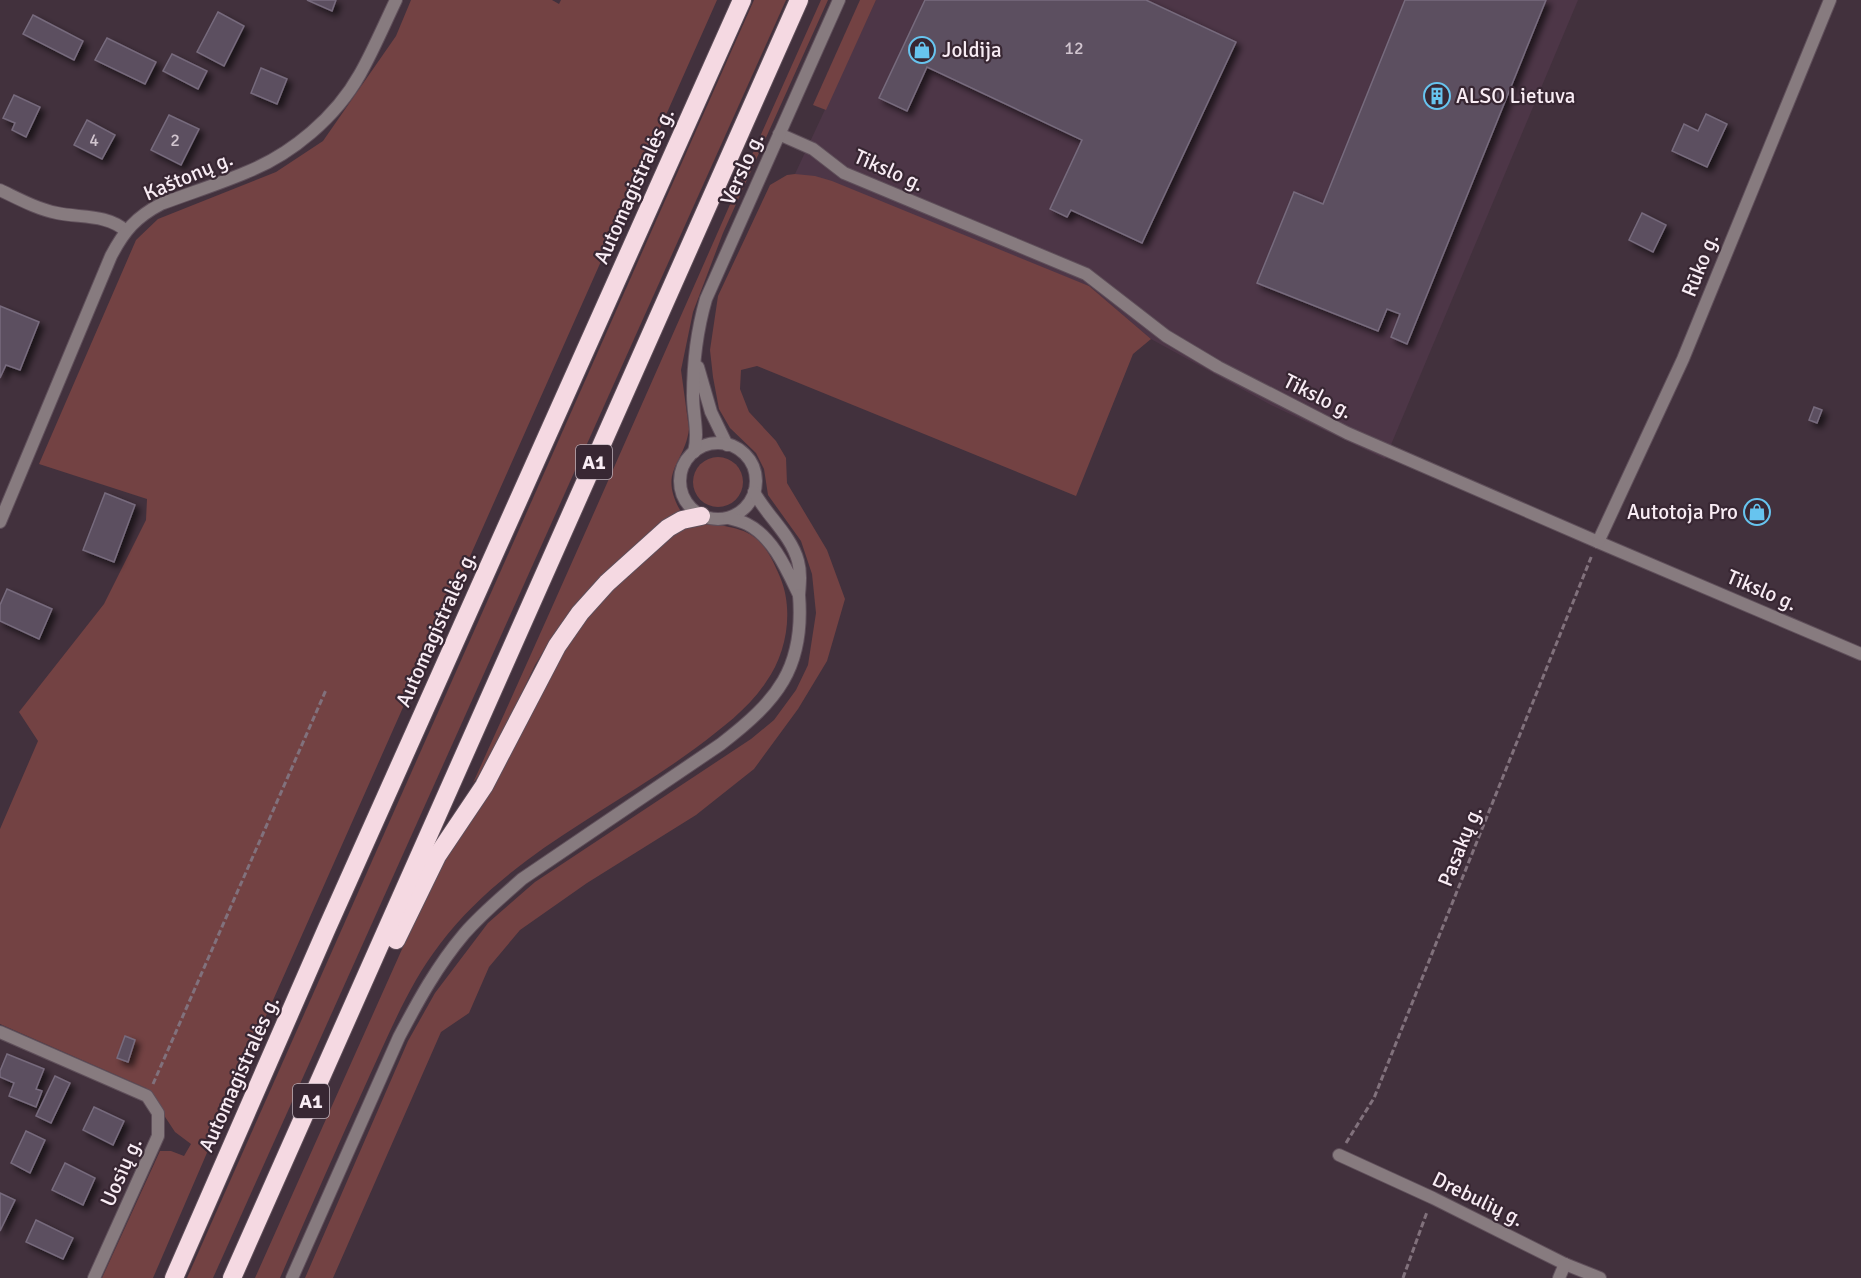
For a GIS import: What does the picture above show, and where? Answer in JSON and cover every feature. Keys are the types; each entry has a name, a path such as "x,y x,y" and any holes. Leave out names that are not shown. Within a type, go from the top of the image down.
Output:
{"highway":[{"name":"Automagistralės g.","path":"174,1278 332,917 742,0"},
{"name":"A1","path":"232,1278 799,0"},
{"path":"244,1278 408,913 437,856 489,777 556,646 580,613 607,583 668,528 682,520 701,516"}],"street":[{"name":"Kaštonų g.","path":"0,522 111,255 126,231 149,210 161,204 249,171 278,156 322,122 360,75 396,0"},
{"name":"Verslo g.","path":"694,452 697,431 693,408 693,383 699,324 706,299 839,0"},
{"name":"Rūko g.","path":"1598,542 1683,359 1830,0"},
{"name":"Tikslo g.","path":"779,134 813,149 844,173 1086,274 1166,336 1218,367 1347,433 1861,654"},
{"path":"0,190 39,209 110,221 120,225 126,231"},
{"name":"Verslo g.","path":"696,357 701,384 727,445"},
{"path":"707,444 727,445 740,451 754,469 756,480 754,492 745,508 729,518 719,520 701,516 684,500 679,478 682,467 694,452 707,444"},
{"path":"292,1278 399,1037 439,966 465,934 522,879 745,726 768,704 784,680 795,657 800,634 798,560 789,541 754,492"},
{"path":"729,518 747,524 771,546 788,572 799,595"},
{"path":"0,1032 147,1096"},
{"name":"Uosių g.","path":"94,1278 158,1136 158,1113 147,1096"},
{"name":"Drebulių g.","path":"1339,1155 1600,1278"},
{"path":"1559,1278 1565,1263"}],"path":[{"name":"Pasakų g.","path":"1339,1155 1374,1098 1598,542"},
{"path":"147,1096 326,690"},
{"path":"1403,1278 1433,1198"}],"shaded area":[{"path":"411,0 552,0 559,4 561,0 717,0 262,1025 153,1278 102,1278 160,1151 171,1151 184,1156 191,1144 175,1132 146,1088 0,1024 0,829 38,741 19,712 104,604 146,520 147,499 39,464 136,240 158,219 276,172 323,141 396,36"},
{"path":"754,0 786,0 213,1278 187,1278"},
{"path":"821,0 828,0 723,233 693,312 681,370 689,429 687,441 672,476 674,497 680,510 627,553 551,639 535,665 489,762 473,783 561,588"},
{"path":"860,0 876,0 826,110 813,105"},
{"path":"876,0 1578,0 1385,459 1271,405 1151,339 1089,286 795,174"},
{"path":"795,174 832,181 1089,286 1151,339 1133,354 1076,496 757,366 741,370 740,389 749,412 776,441 786,458 787,483 827,550 845,599 827,661 798,709 754,769 696,815 587,883 520,930 489,967 469,1013 441,1032 333,1278 305,1278 408,1041 435,993 488,923 535,882 751,739 774,720 796,690 808,665 816,613 812,574 801,541 768,495 764,469 756,453 730,428 719,409 710,350 718,296 770,185 787,175"},
{"path":"718,457 736,464 743,482 736,500 718,507 700,500 693,482 700,464"},
{"path":"710,524 737,529 755,537 768,553 780,577 787,603 786,631 773,671 752,700 725,725 676,762 526,861 480,900 449,932 419,975 401,1009 280,1278 255,1278 428,891 445,860 484,803 550,671 589,613 671,535 690,527"}],"building":[{"path":"307,0 336,0 332,11"},
{"path":"925,0 1146,0 1236,42 1142,243 1071,210 1067,217 1050,209 1082,140 927,67 907,111 879,98"},
{"name":"ALSO Lietuva","path":"1405,0 1546,0 1407,344 1391,337 1400,314 1387,309 1378,331 1257,283 1294,192 1323,204"},
{"path":"218,12 244,26 224,66 197,52"},
{"path":"33,15 83,41 74,60 23,34"},
{"path":"107,38 156,62 145,84 95,60"},
{"path":"172,54 207,71 198,89 163,71"},
{"path":"261,68 287,79 277,104 251,93"},
{"path":"14,95 40,107 26,137 12,130 15,123 3,118"},
{"path":"1706,114 1727,124 1707,167 1672,151 1684,124 1698,131"},
{"path":"169,115 199,129 181,165 151,150"},
{"path":"87,120 115,135 102,159 74,145"},
{"path":"1642,213 1666,225 1653,252 1629,240"},
{"path":"0,306 39,322 20,370 6,365 0,378"},
{"path":"1814,407 1822,410 1817,423 1809,420"},
{"path":"105,493 135,505 114,562 83,550"},
{"path":"7,589 52,609 39,639 0,621 0,605"},
{"path":"125,1036 135,1040 128,1062 117,1058"},
{"path":"7,1054 44,1069 36,1089 42,1091 36,1107 9,1096 14,1083 0,1077"},
{"path":"55,1076 70,1083 51,1123 36,1116"},
{"path":"94,1107 124,1121 113,1145 83,1130"},
{"path":"26,1131 45,1140 30,1173 11,1163"},
{"path":"65,1163 95,1178 83,1205 52,1190"},
{"path":"0,1193 15,1200 0,1231"},
{"path":"36,1220 73,1238 63,1259 26,1242"}],"place":[{"name":"Joldija","path":"922,50"},
{"name":"ALSO Lietuva","path":"1437,96"},
{"name":"Autotoja Pro","path":"1757,512"}]}
